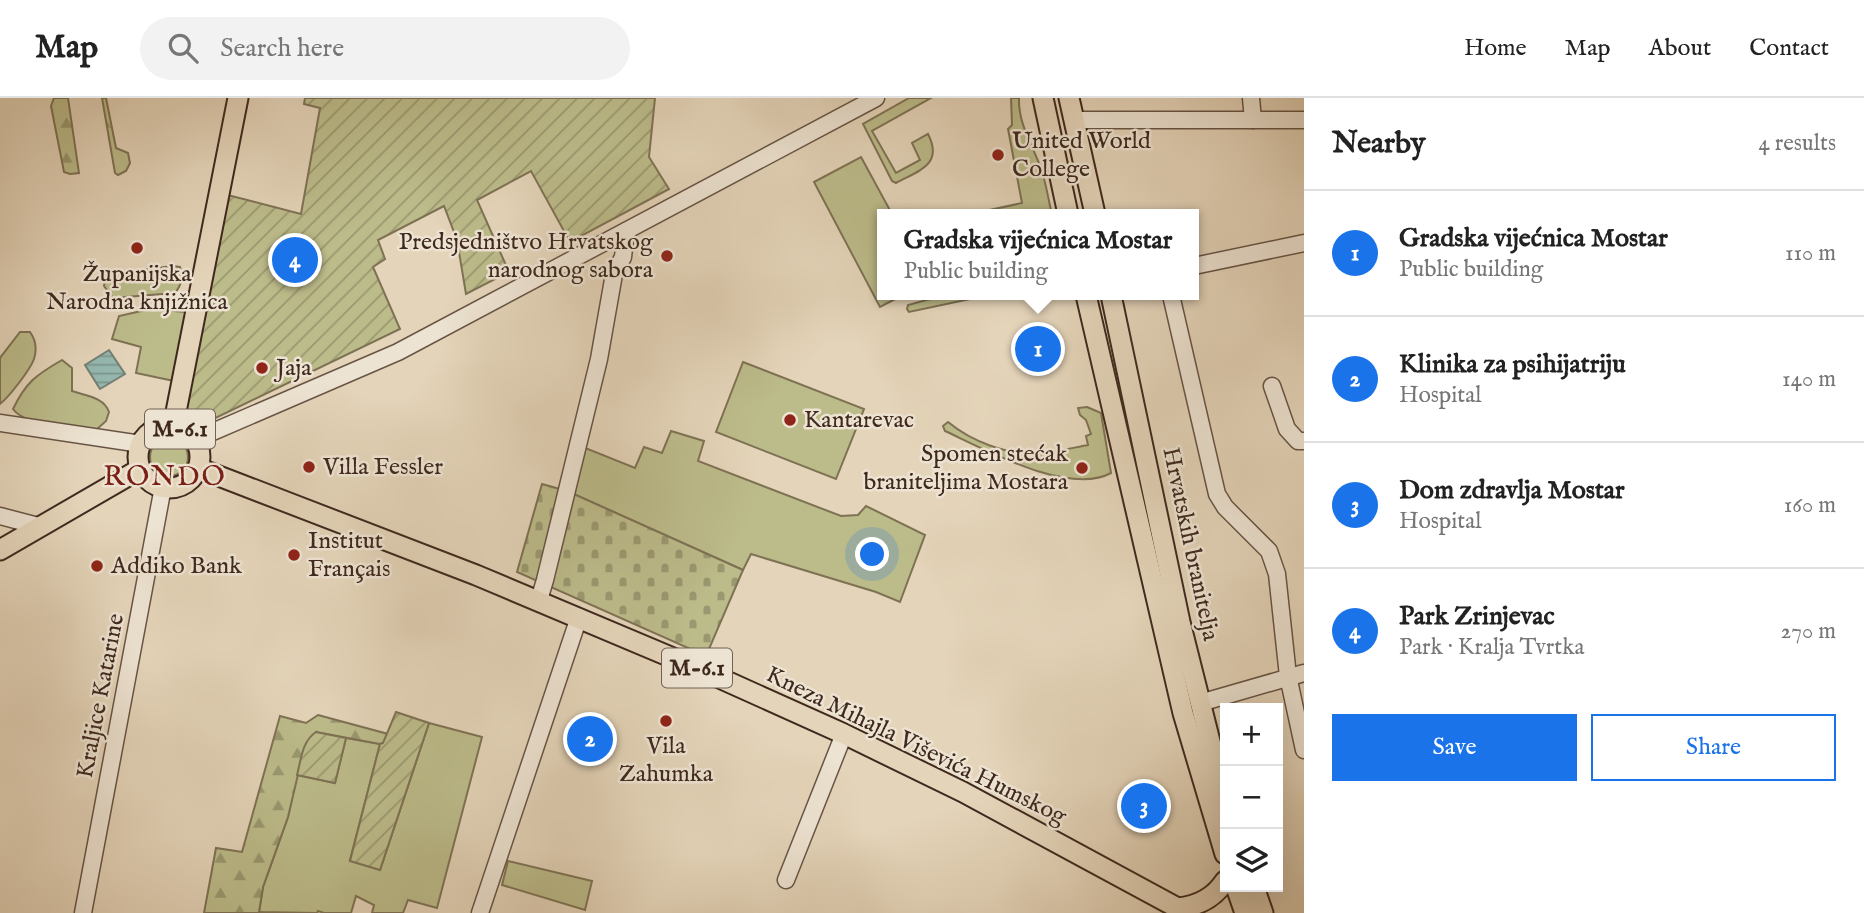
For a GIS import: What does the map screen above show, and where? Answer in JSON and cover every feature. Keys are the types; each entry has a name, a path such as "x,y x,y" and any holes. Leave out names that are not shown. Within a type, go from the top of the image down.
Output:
{"main road":[{"path":"173,427 238,98"},
{"path":"1043,98 1067,209"},
{"path":"1069,98 1094,209"},
{"path":"1087,300 1184,713 1220,837"},
{"name":"Hrvatskih branitelja","path":"1112,300 1146,451 1170,577 1220,782"},
{"name":"M-6.1","path":"173,427 181,429 194,439 199,453 198,468 184,484 170,488 147,479 138,457 141,444 151,432 173,427"},
{"name":"Kneza Mihajla Viševića Humskog","path":"198,468 538,600 844,734 964,792 1183,910"},
{"name":"M-6.1","path":"0,551 141,469"},
{"path":"1183,910 1205,901 1220,889"},
{"path":"1238,892 1245,913"},
{"path":"1256,892 1263,913"}],"street":[{"path":"194,439 398,352 876,98"},
{"path":"1251,98 1253,120"},
{"path":"1074,120 1304,120"},
{"path":"538,600 599,359 614,274 623,257 626,231"},
{"path":"1199,265 1304,243"},
{"path":"1172,300 1217,494 1225,507 1269,551 1277,574 1296,675 1304,750"},
{"path":"1272,386 1287,429 1298,441 1304,441"},
{"path":"0,423 141,444"},
{"name":"Kraljice Katarine","path":"83,913 163,487"},
{"path":"0,516 42,527"},
{"path":"480,913 579,617"},
{"path":"1200,703 1296,675"},
{"path":"786,880 844,734"}],"green space":[{"path":"54,98 68,98 79,173 64,172 51,106"},
{"path":"102,98 106,98 116,148 128,153 130,163 126,171 118,175 115,173"},
{"path":"305,98 655,98 649,157 669,189 570,242 531,171 477,200 509,272 466,294 457,240 444,206 378,240 385,259 373,267 400,329 203,424 196,417 181,410 220,193 301,214 320,108 304,104"},
{"path":"909,98 931,98 872,131 896,173 920,160 912,143 928,134 933,153 926,166 896,183 892,181 863,124"},
{"path":"1011,98 1019,98 1023,125 1042,172 1051,209 994,209 1022,203 1008,129 1012,125"},
{"path":"861,157 889,209 877,209 877,300 893,300 880,307 814,182"},
{"path":"172,266 180,267 181,274 175,293 113,298 104,286 105,279"},
{"path":"926,300 965,300 909,312 908,305"},
{"path":"150,309 186,312 174,381 136,373 141,347 112,339 119,316"},
{"path":"20,332 30,332 32,335 35,345 34,359 19,383 0,404 0,358"},
{"path":"62,360 72,368 72,391 99,400 107,407 109,412 106,421 95,431 39,423 19,415 13,409 22,392 33,380"},
{"name":"Kantarevac","path":"743,362 864,409 836,479 716,432"},
{"path":"1087,407 1101,413 1111,473 1093,479 1073,479 1028,468 945,431 943,426 948,422 979,441 1003,450 1051,452 1088,445 1086,436 1091,434 1078,408"},
{"path":"671,431 704,441 698,461 841,516 858,515 866,506 925,535 900,602 876,592 751,554 743,570 567,491 578,445 635,468 644,447 662,453"},
{"name":"RONDO","path":"169,438 182,444 188,457 182,470 169,476 156,470 150,457 156,444"},
{"path":"542,484 567,491 743,570 706,656 517,572"},
{"path":"396,712 429,723 380,870 350,861 380,744 383,743"},
{"path":"318,715 388,734 380,744 316,732 304,749 288,817 263,887 259,912 265,913 204,913 216,848 242,852 280,716 306,723"},
{"path":"429,723 482,737 437,908 408,900 403,913 372,913 374,905 356,896 351,913 259,912 263,887 288,817 297,775 335,783 346,738 380,744 350,860 380,870"},
{"path":"316,732 346,738 335,783 297,775 305,746"},
{"path":"508,861 592,881 585,910 502,885"}],"water":[{"path":"109,350 125,374 100,389 85,365"}],"place":[{"name":"United World College","path":"998,155"},
{"name":"Županijska Narodna knjižnica","path":"137,248"},
{"name":"Predsjedništvo Hrvatskog narodnog sabora","path":"667,256"},
{"name":"Park Zrinjevac","path":"295,260"},
{"name":"Gradska vijećnica Mostar","path":"1038,349"},
{"name":"Jaja","path":"262,368"},
{"name":"Kantarevac","path":"790,420"},
{"name":"Villa Fessler","path":"309,467"},
{"name":"Spomen stećak braniteljima Mostara","path":"1082,468"},
{"name":"Institut Français","path":"294,555"},
{"name":"Addiko Bank","path":"97,566"},
{"name":"Vila Zahumka","path":"666,721"},
{"name":"Klinika za psihijatriju","path":"590,739"},
{"name":"Dom zdravlja Mostar","path":"1144,806"}],"district":[{"name":"RONDO","path":"165,477"}]}
